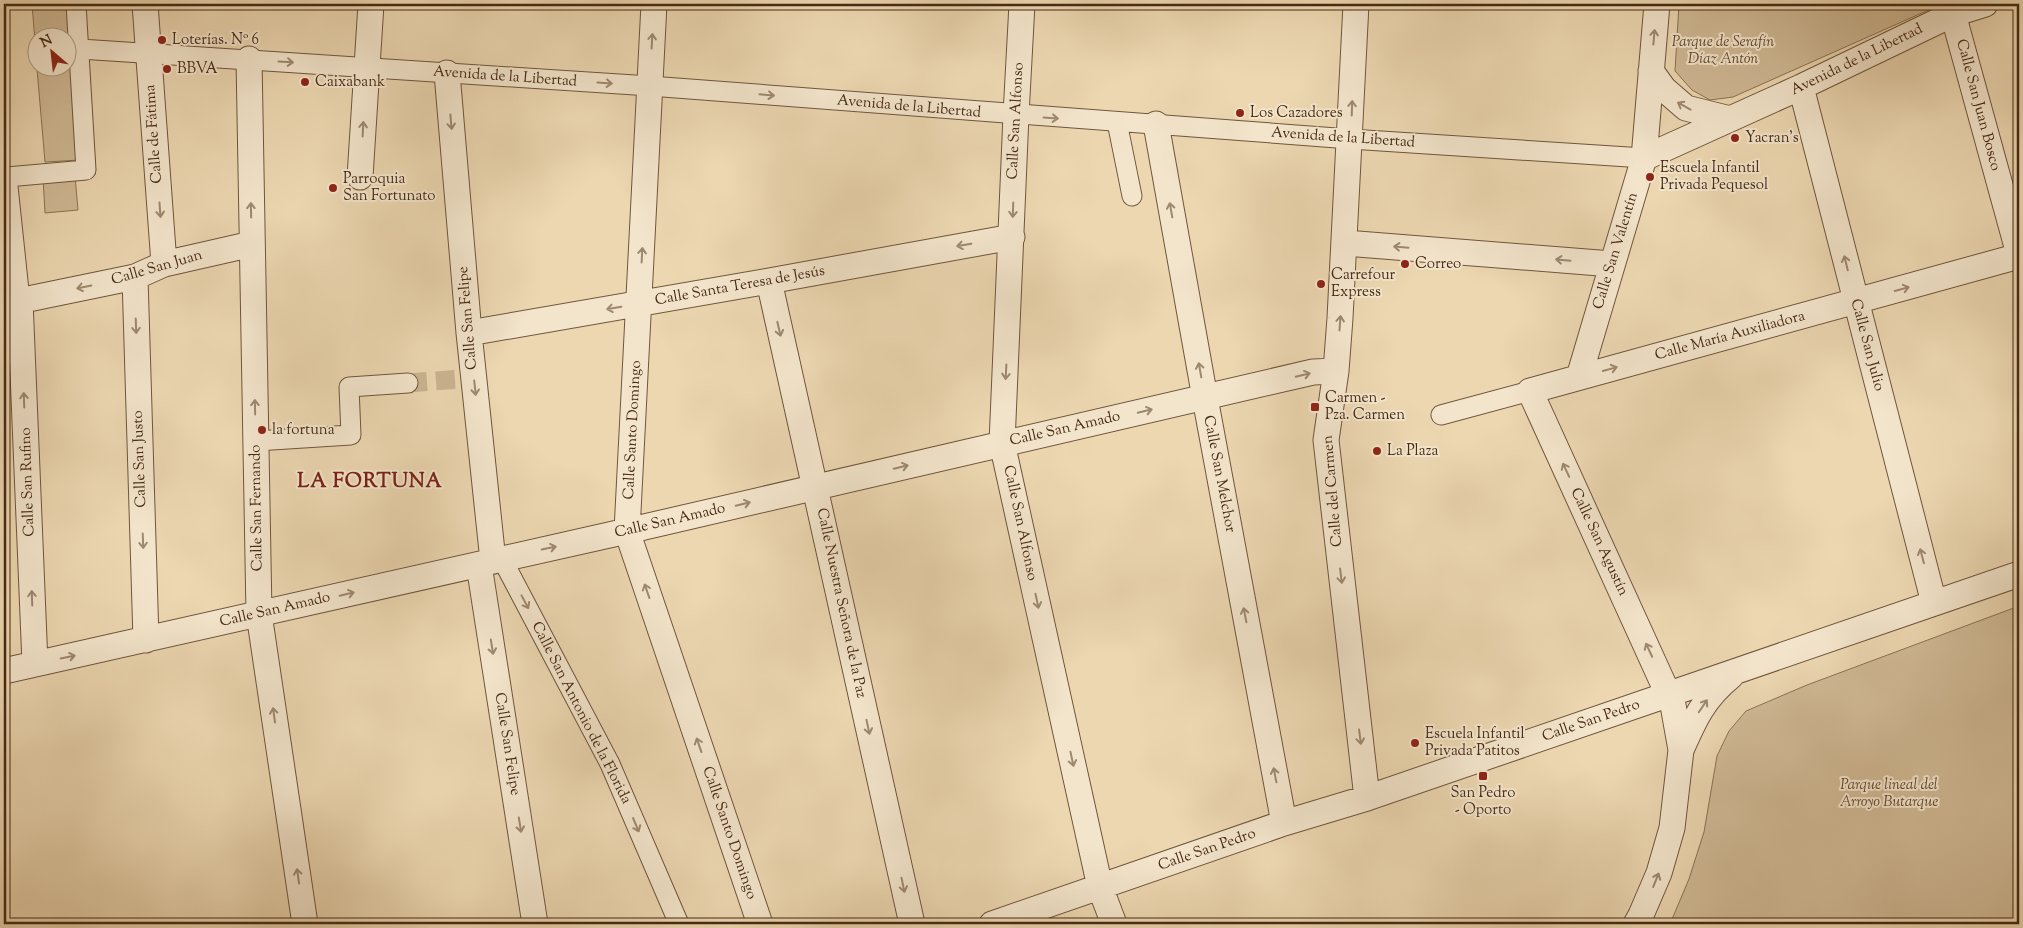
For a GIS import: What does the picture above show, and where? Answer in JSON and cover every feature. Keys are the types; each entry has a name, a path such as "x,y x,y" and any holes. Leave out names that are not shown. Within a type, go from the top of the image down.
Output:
{"street":[{"path":"12,302 7,177 86,170 76,4"},
{"name":"Calle de Fátima","path":"146,4 164,264"},
{"path":"360,177 371,4"},
{"name":"Calle Santo Domingo","path":"654,4 627,531 760,924"},
{"name":"Calle San Alfonso","path":"1022,4 1002,444 1100,887 1114,924"},
{"name":"Calle del Carmen","path":"1356,4 1345,243 1336,371 1326,440 1367,798"},
{"name":"Calle San Valentín","path":"1579,377 1644,158 1657,4"},
{"name":"Avenida de la Libertad","path":"80,48 650,86 1350,140 1644,158 1801,87 1953,14 1985,4"},
{"name":"Calle San Juan Bosco","path":"1953,14 2019,255"},
{"name":"Calle San Fernando","path":"248,59 259,614 305,924"},
{"path":"1651,71 1664,89 1686,108 1730,119"},
{"name":"Calle San Felipe","path":"447,73 491,562 535,924"},
{"name":"Calle San Julio","path":"1801,87 1934,603"},
{"path":"1117,122 1132,196"},
{"name":"Calle San Melchor","path":"1156,124 1284,823"},
{"name":"Calle Santa Teresa de Jesús","path":"469,333 768,282 1012,237"},
{"path":"1345,243 1612,264"},
{"name":"Calle San Juan","path":"12,302 135,277 164,264 252,244"},
{"name":"Calle María Auxiliadora","path":"1441,415 2019,255"},
{"name":"Calle San Justo","path":"135,277 146,640"},
{"name":"Calle Nuestra Señora de la Paz","path":"768,282 912,924"},
{"name":"Calle San Rufino","path":"12,302 35,664"},
{"name":"Calle San Amado","path":"4,671 627,531 1314,372 1336,371"},
{"path":"256,441 350,435 349,387 408,383"},
{"name":"Calle San Agustín","path":"1530,391 1669,694 1681,750"},
{"name":"Calle San Antonio de la Florida","path":"491,562 610,764 679,924"},
{"name":"Calle San Pedro","path":"992,924 1284,823 1367,798 2019,574"},
{"path":"1636,924 1659,873 1672,828 1681,750 1702,706 1717,688 1739,670"}],"green space":[{"path":"32,4 70,4 71,28 34,28"},
{"name":"Parque de Serafín Díaz Antón","path":"1679,4 1942,4 1733,97 1710,100 1692,90 1675,71"},
{"path":"38,78 74,78 80,160 45,162"},
{"path":"75,176 78,210 45,213 43,178"},
{"name":"Parque lineal del Arroyo Butarque","path":"2019,606 2019,924 1670,924 1689,879 1704,832 1717,756 1729,731 1746,711 1807,685"}],"tunnel":[{"path":"408,383 474,378"}],"place":[{"name":"Loterías. Nº 6","path":"162,40"},
{"name":"BBVA","path":"167,69"},
{"name":"Caixabank","path":"305,82"},
{"name":"Los Cazadores","path":"1240,113"},
{"name":"Yacran's","path":"1735,138"},
{"name":"Escuela Infantil Privada Pequesol","path":"1650,177"},
{"name":"Parroquia San Fortunato","path":"333,188"},
{"name":"Correo","path":"1405,264"},
{"name":"Carrefour Express","path":"1321,284"},
{"name":"Carmen - Pza. Carmen","path":"1315,407"},
{"name":"la fortuna","path":"262,430"},
{"name":"La Plaza","path":"1377,451"},
{"name":"Escuela Infantil Privada Patitos","path":"1415,743"},
{"name":"San Pedro - Oporto","path":"1483,776"}],"district":[{"name":"LA FORTUNA","path":"370,482"}]}
